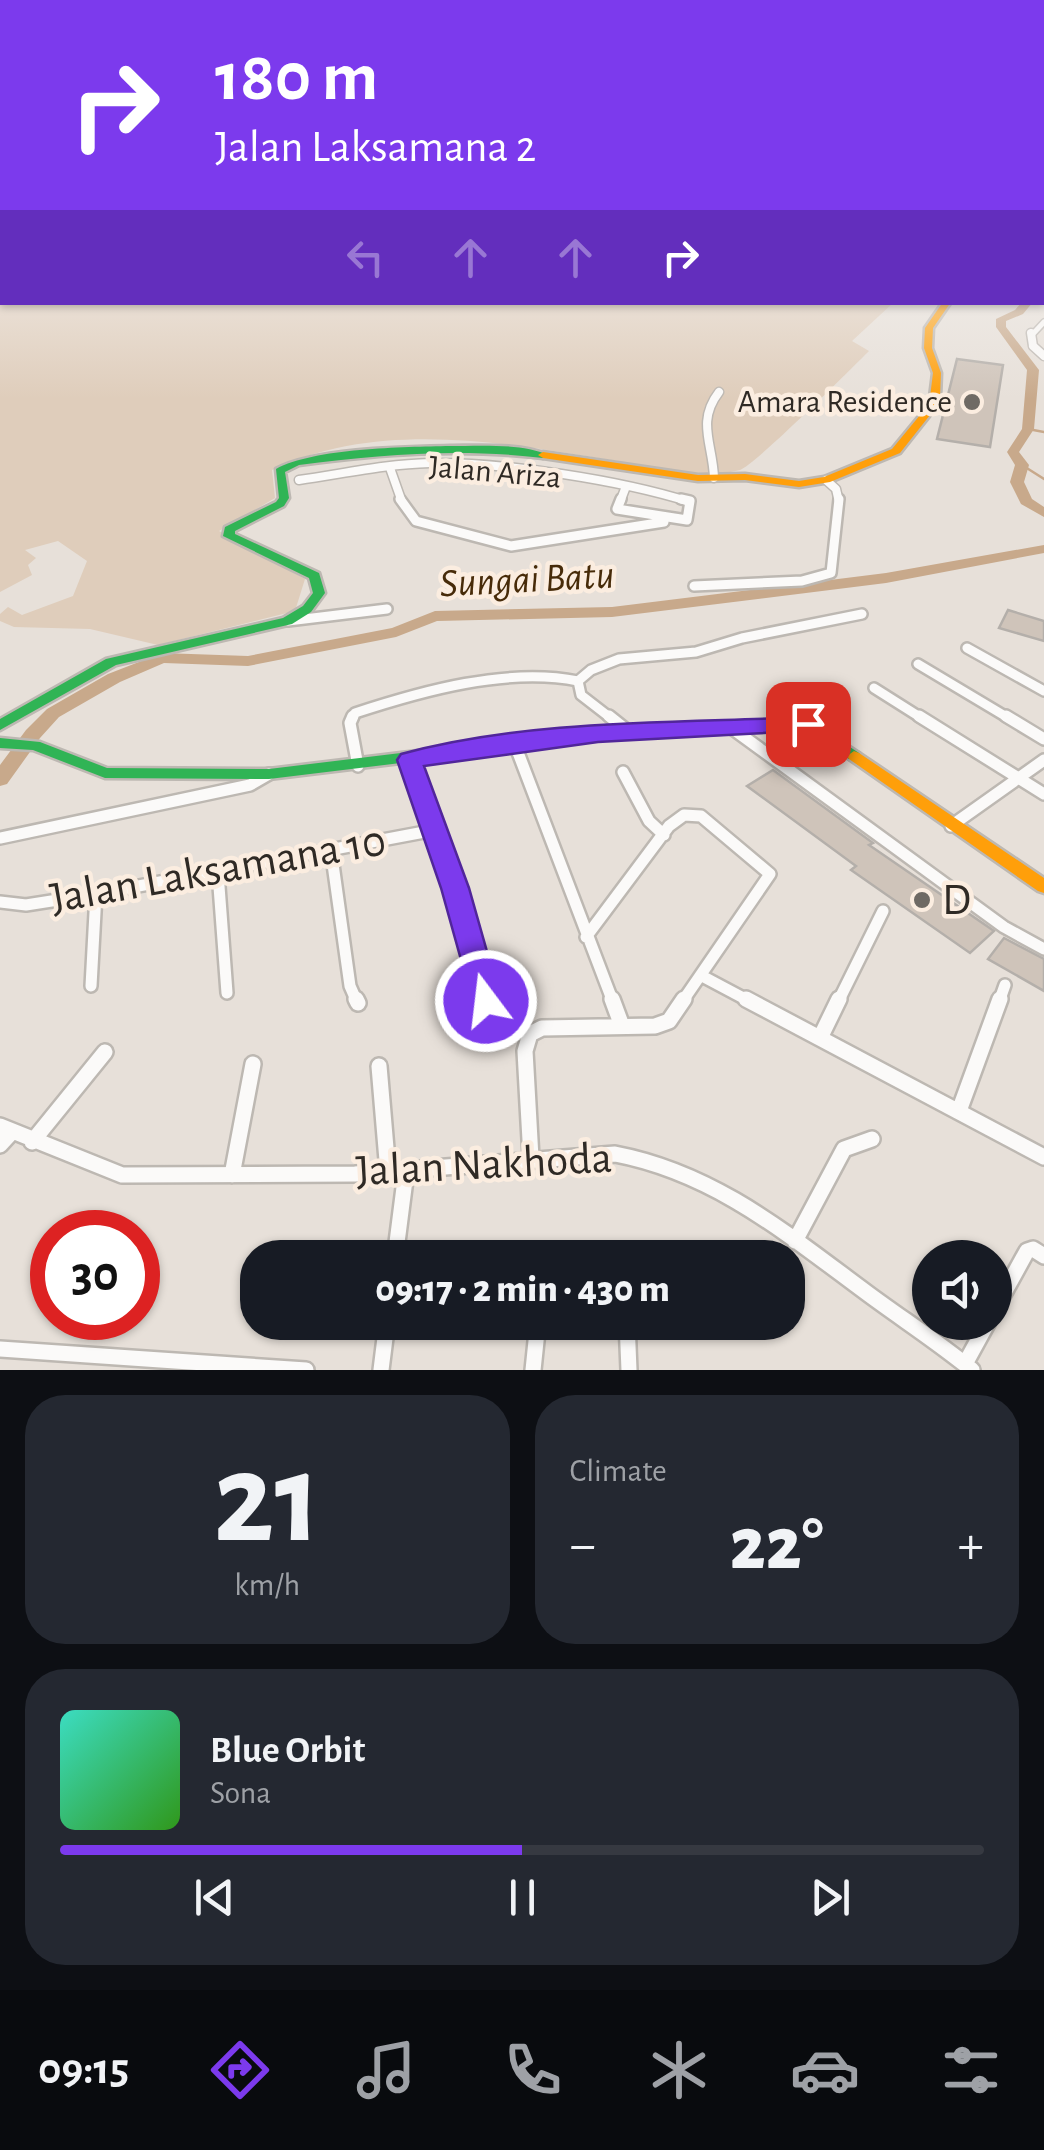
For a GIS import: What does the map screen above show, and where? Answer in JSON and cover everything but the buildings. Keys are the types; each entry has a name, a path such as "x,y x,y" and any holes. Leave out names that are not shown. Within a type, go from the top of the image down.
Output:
{"street":[{"path":"287,621 315,600 319,593 315,576 228,536 229,529 238,523 280,504 284,498 280,471 287,466 304,459 414,447 531,452 714,478 746,477 799,484 826,480 896,451 929,410 935,397 937,373 928,348 929,328 945,305"},
{"path":"1044,322 1031,333 1033,346 1044,356"},
{"path":"1033,346 1044,346"},
{"path":"714,478 713,457 706,446 706,420 711,401 719,392"},
{"path":"513,468 531,452"},
{"path":"524,470 531,452"},
{"name":"Jalan Ariza","path":"300,480 429,463 513,468 690,501 688,520 675,521"},
{"path":"390,468 407,512 416,521 511,546 587,531 675,521"},
{"path":"694,586 802,581 831,572 839,498 836,488 826,480"},
{"path":"625,489 617,509 675,521"},
{"path":"0,725 111,662 287,621 387,609"},
{"path":"358,766 350,723 355,713 415,694 552,676 578,680 596,667 627,656 693,653 723,642 794,632 862,614"},
{"path":"968,648 1044,692"},
{"path":"918,664 1044,739"},
{"path":"578,680 581,695 629,732"},
{"path":"874,688 1044,794"},
{"path":"2,743 35,744 105,773 269,774 409,760 514,742 808,724 1044,887"},
{"path":"733,729 1004,926 1044,949"},
{"path":"514,742 622,1026"},
{"path":"409,760 436,830 486,1001"},
{"path":"951,826 1044,760"},
{"path":"623,772 648,821 664,835"},
{"path":"0,838 250,785 269,774"},
{"path":"531,1158 525,1051 530,1034 542,1028 654,1026 669,1021 769,879 768,870 702,816 687,814 678,818 664,835 586,937"},
{"name":"Jalan Laksamana 10","path":"0,902 26,905 96,894 436,830"},
{"path":"330,850 350,986 358,1004"},
{"path":"218,872 227,993"},
{"path":"91,986 96,894"},
{"path":"821,1036 883,911"},
{"path":"702,976 1044,1158"},
{"path":"960,1111 1005,985"},
{"path":"32,1142 105,1052"},
{"path":"232,1175 253,1064"},
{"path":"378,1066 388,1172"},
{"name":"Jalan Nakhoda","path":"4,1135 122,1175 406,1172 531,1158 615,1154 665,1164 697,1177 795,1240"},
{"path":"795,1240 844,1150 872,1139"},
{"path":"397,1240 406,1172"},
{"name":"Jalan Nakhoda","path":"805,1247 968,1367"},
{"path":"1012,1278 1027,1251 1044,1256"},
{"path":"381,1370 385,1340"},
{"path":"533,1370 536,1340"},
{"path":"628,1340 629,1370"},
{"path":"968,1367 980,1340"},
{"path":"0,1349 306,1370"}],"shaded area":[{"path":"0,305 891,305 852,341 869,351 740,470 692,474 483,442 396,440 354,445 312,454 272,470 275,498 219,531 305,579 295,611 158,645 90,629 14,627 0,621 0,614 8,607 22,615 73,596 87,561 58,541 25,550 36,558 28,565 32,575 0,592"}],"waterway":[{"name":"Sungai Batu","path":"1025,305 1001,319 1001,327 1033,370 1028,429 1013,452 1022,465 1017,482 1026,501 1044,513"},
{"path":"1028,429 1044,432"},
{"path":"1022,465 1044,479"},
{"name":"Sungai Batu","path":"0,779 53,713 114,678 162,658 248,661 396,632 435,616 612,612 886,578 1044,549"}],"traffic: fast":[{"path":"0,725 111,662 287,621 307,609 319,593 315,576 229,536 229,529 280,504 284,498 280,471 296,462 450,449 543,455"},
{"path":"0,743 35,745 105,773 269,774 598,734 809,725 854,756"}],"traffic: slow":[{"path":"543,455 698,478 745,477 799,484 826,480 896,451 929,410 935,397 937,373 928,348 929,328 945,305"},
{"path":"854,756 1044,887"}],"place":[{"name":"Amara Residence","path":"972,402"},
{"name":"D","path":"922,900"}],"route":[{"path":"486,1001 455,888 409,760 514,742 598,734 808,724"}]}
